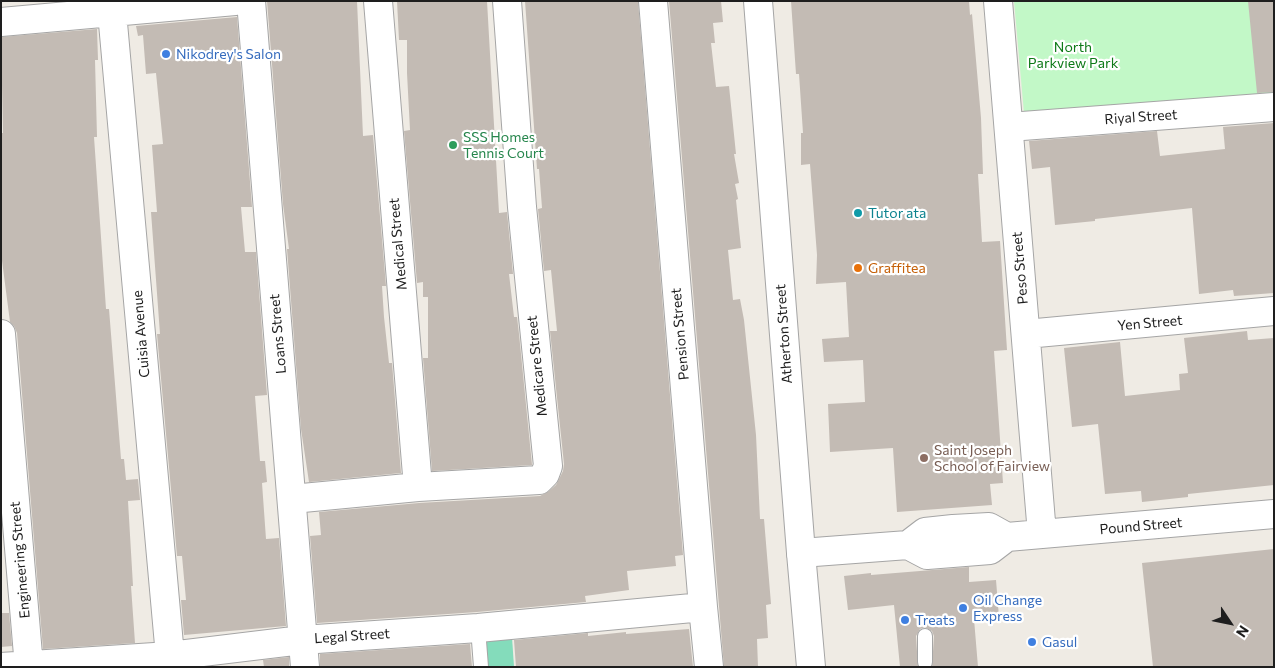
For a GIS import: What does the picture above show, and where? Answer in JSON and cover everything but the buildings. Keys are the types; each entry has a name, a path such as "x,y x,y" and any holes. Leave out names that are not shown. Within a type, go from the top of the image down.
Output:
{"street":[{"path":"1,22 111,7 235,1"},
{"name":"Loans Street","path":"251,1 305,667"},
{"name":"Medical Street","path":"378,1 418,487"},
{"name":"Medicare Street","path":"292,499 418,487 539,480 545,474 548,466 522,207 507,1"},
{"name":"Pension Street","path":"653,1 709,667"},
{"name":"Atherton Street","path":"758,1 811,667"},
{"name":"Peso Street","path":"998,1 1042,534"},
{"name":"Cuisia Avenue","path":"111,7 170,661"},
{"name":"Riyal Street","path":"1009,127 1274,107"},
{"name":"Yen Street","path":"1026,334 1274,311"},
{"name":"Engineering Street","path":"1,334 29,666"},
{"name":"Pound Street","path":"801,553 908,544 925,532 953,529 989,527 1007,537 1274,514"},
{"name":"Legal Street","path":"1,666 170,661 302,640 478,628 703,607"}],"lane":[{"path":"478,628 481,667"},
{"path":"925,636 925,662"}],"green space":[{"name":"North Parkview Park","path":"1014,1 1274,1 1274,94 1024,113"},
{"path":"512,637 514,667 487,667 486,640"}],"place":[{"name":"Nikodrey's Salon","path":"166,54"},
{"name":"SSS Homes Tennis Court","path":"453,145"},
{"name":"Tutor ata","path":"858,213"},
{"name":"Graffitea","path":"858,268"},
{"name":"Saint Joseph School of Fairview","path":"924,458"},
{"name":"Oil Change Express","path":"963,608"},
{"name":"Treats","path":"905,620"},
{"name":"Gasul","path":"1032,642"}]}
